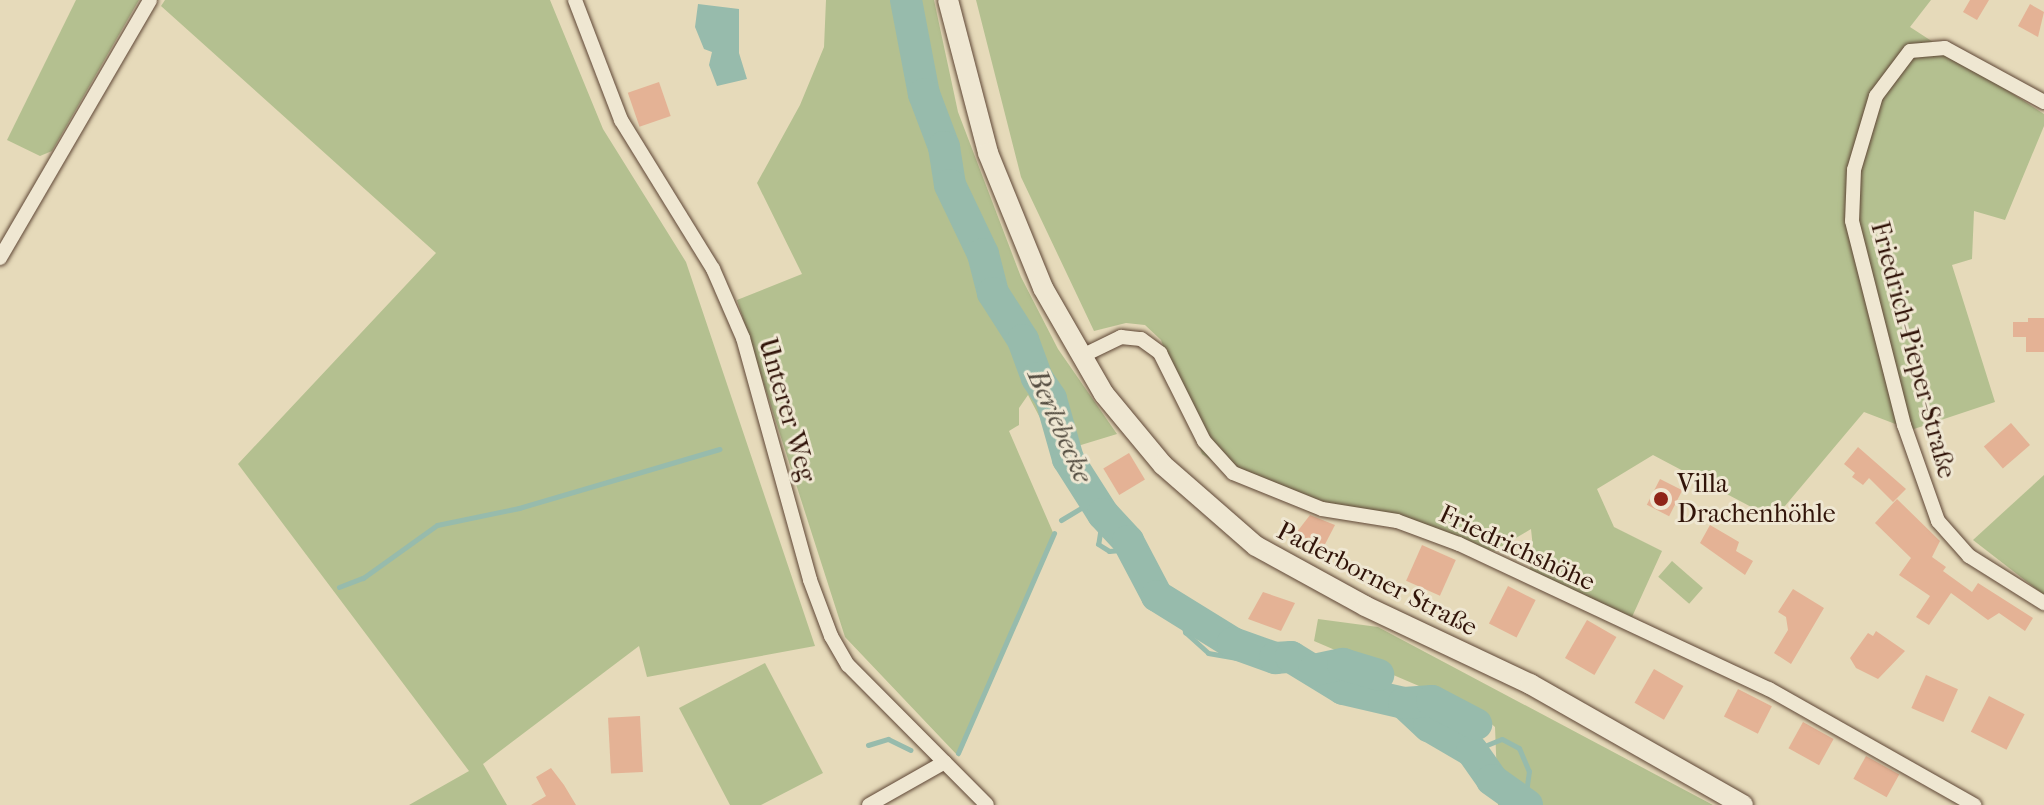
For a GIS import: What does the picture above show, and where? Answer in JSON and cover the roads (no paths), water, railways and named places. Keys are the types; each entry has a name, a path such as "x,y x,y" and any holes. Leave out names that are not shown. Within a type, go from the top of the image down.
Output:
{"main road":[{"name":"Paderborner Straße","path":"948,0 988,153 1043,288 1080,357 1125,423 1163,465 1256,546 1365,606 1530,684 1743,805"}],"street":[{"path":"0,258 150,0"},
{"name":"Unterer Weg","path":"575,0 621,120 713,269 743,338 810,580 831,636 848,665 987,805"},
{"name":"Friedrich-Pieper-Straße","path":"2044,102 1945,48 1922,46 1896,64 1876,96 1854,170 1852,221 1904,425 1938,521 1969,556 2044,603"},
{"name":"Friedrichshöhe","path":"1080,357 1121,337 1141,339 1160,353 1204,441 1233,473 1322,509 1397,521 1459,544 1769,689 1974,805"},
{"path":"869,805 945,762"}],"waterway":[{"name":"Berlebecke","path":"906,0 924,94 944,147 950,185 983,254 993,293 1023,340 1037,378 1051,399 1068,459 1103,514 1128,541 1157,596 1233,643 1275,658 1291,657 1343,689 1404,703 1429,726 1472,751 1492,780 1527,805"},
{"path":"339,587 363,578 437,525 519,508 719,449"},
{"path":"1061,520 1094,500"},
{"path":"1103,514 1098,544 1109,551 1132,549"},
{"path":"958,753 1054,533"},
{"path":"1180,608 1185,632 1208,653 1254,661 1275,658"},
{"path":"1314,670 1343,664 1378,675"},
{"path":"1404,703 1432,701 1476,724"},
{"path":"868,745 888,739 911,750"},
{"name":"Berlebecke","path":"1472,751 1502,739 1519,748 1529,771 1525,800"}],"place":[{"name":"Villa Drachenhöhle","path":"1661,499"}]}
